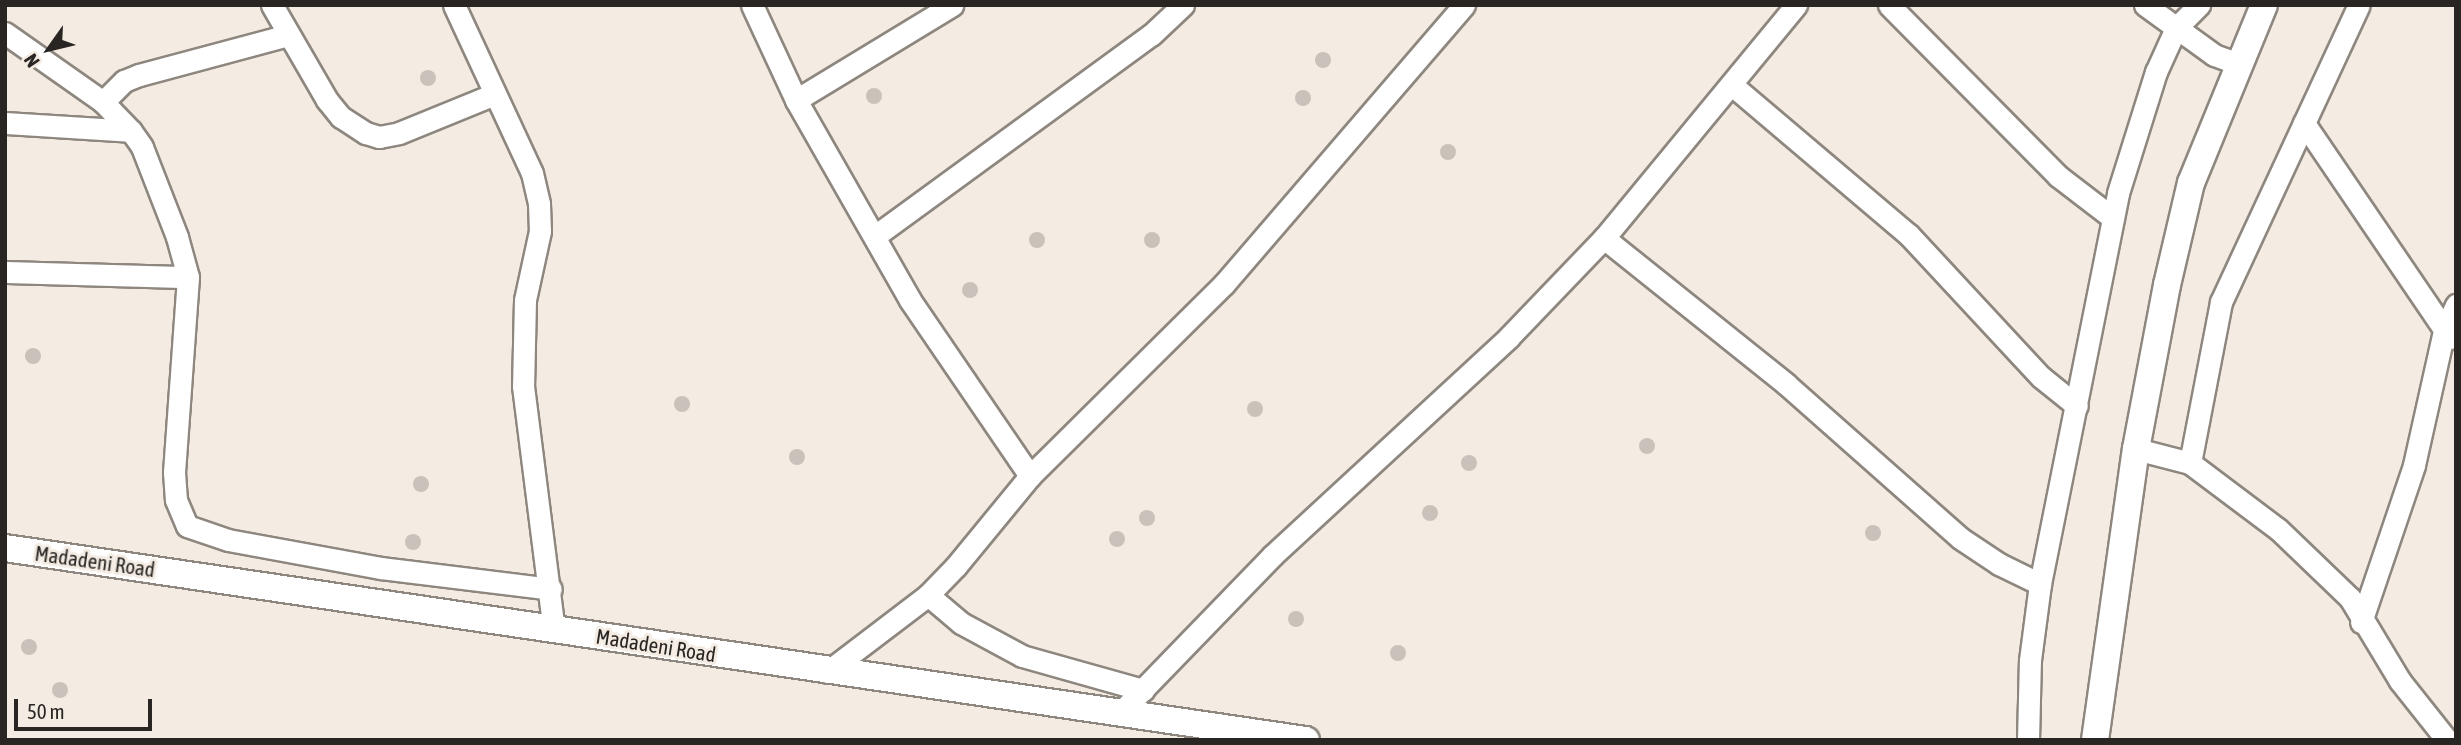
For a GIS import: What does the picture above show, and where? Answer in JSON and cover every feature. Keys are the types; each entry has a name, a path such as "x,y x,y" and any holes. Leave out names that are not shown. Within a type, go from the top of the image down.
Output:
{"street":[{"path":"272,5 288,35 341,117 379,137 492,95"},
{"path":"454,5 492,95 532,173 539,204 540,231 525,300 523,386 551,589 554,630"},
{"path":"752,5 796,100 918,311 1030,476"},
{"path":"796,100 952,5"},
{"path":"875,236 1151,35 1183,5"},
{"path":"827,672 928,595 1030,476 1224,284 1464,5"},
{"path":"1119,714 1273,555 1500,345 1604,239 1796,5"},
{"path":"1889,5 2057,176 2113,218"},
{"path":"2145,5 2214,55 2239,64"},
{"path":"2028,740 2030,660 2040,583 2113,218 2138,120 2176,28 2199,5"},
{"path":"2095,740 2136,449 2192,183 2264,5"},
{"path":"2190,463 2221,302 2359,5"},
{"path":"5,33 103,102 131,131 151,167 188,277 174,472 176,500 187,526 228,540 381,568 551,589"},
{"path":"103,102 124,82 139,75 288,35"},
{"path":"1732,85 1908,234 2041,377 2077,406"},
{"path":"5,122 131,131"},
{"path":"2304,122 2450,338"},
{"path":"1604,239 1786,384 1960,538 1999,564 2040,583"},
{"path":"5,272 188,277"},
{"path":"2361,622 2414,465 2450,338 2456,305"},
{"path":"2136,449 2190,463 2278,529 2350,598 2361,622 2399,681 2447,740"},
{"name":"Madadeni Road","path":"5,548 1119,714 1147,729 1306,740"},
{"path":"928,595 961,623 1022,656 1143,690"}],"building":[{"path":"1323,52 1329,54 1329,66 1323,68 1317,66 1315,60 1317,54"},
{"path":"428,70 434,72 434,84 428,86 422,84 420,78 422,72"},
{"path":"874,88 880,90 880,102 874,104 868,102 866,96 868,90"},
{"path":"1303,90 1309,92 1309,104 1303,106 1297,104 1295,98 1297,92"},
{"path":"1448,144 1454,146 1454,158 1448,160 1442,158 1440,152 1442,146"},
{"path":"1037,232 1043,234 1043,246 1037,248 1031,246 1029,240 1031,234"},
{"path":"1152,232 1158,234 1158,246 1152,248 1146,246 1144,240 1146,234"},
{"path":"970,282 976,284 976,296 970,298 964,296 962,290 964,284"},
{"path":"33,348 39,350 39,362 33,364 27,362 25,356 27,350"},
{"path":"682,396 688,398 688,410 682,412 676,410 674,404 676,398"},
{"path":"1255,401 1261,403 1261,415 1255,417 1249,415 1247,409 1249,403"},
{"path":"1647,438 1653,440 1653,452 1647,454 1641,452 1639,446 1641,440"},
{"path":"797,449 803,451 803,463 797,465 791,463 789,457 791,451"},
{"path":"1469,455 1475,457 1475,469 1469,471 1463,469 1461,463 1463,457"},
{"path":"421,476 427,478 427,490 421,492 415,490 413,484 415,478"},
{"path":"1430,505 1436,507 1436,519 1430,521 1424,519 1422,513 1424,507"},
{"path":"1147,510 1153,512 1153,524 1147,526 1141,524 1139,518 1141,512"},
{"path":"1873,525 1879,527 1879,539 1873,541 1867,539 1865,533 1867,527"},
{"path":"1117,531 1123,533 1123,545 1117,547 1111,545 1109,539 1111,533"},
{"path":"413,534 419,536 419,548 413,550 407,548 405,542 407,536"},
{"path":"1296,611 1302,613 1302,625 1296,627 1290,625 1288,619 1290,613"},
{"path":"29,639 35,641 35,653 29,655 23,653 21,647 23,641"},
{"path":"1398,645 1404,647 1404,659 1398,661 1392,659 1390,653 1392,647"},
{"path":"60,682 66,684 66,696 60,698 54,696 52,690 54,684"}]}
